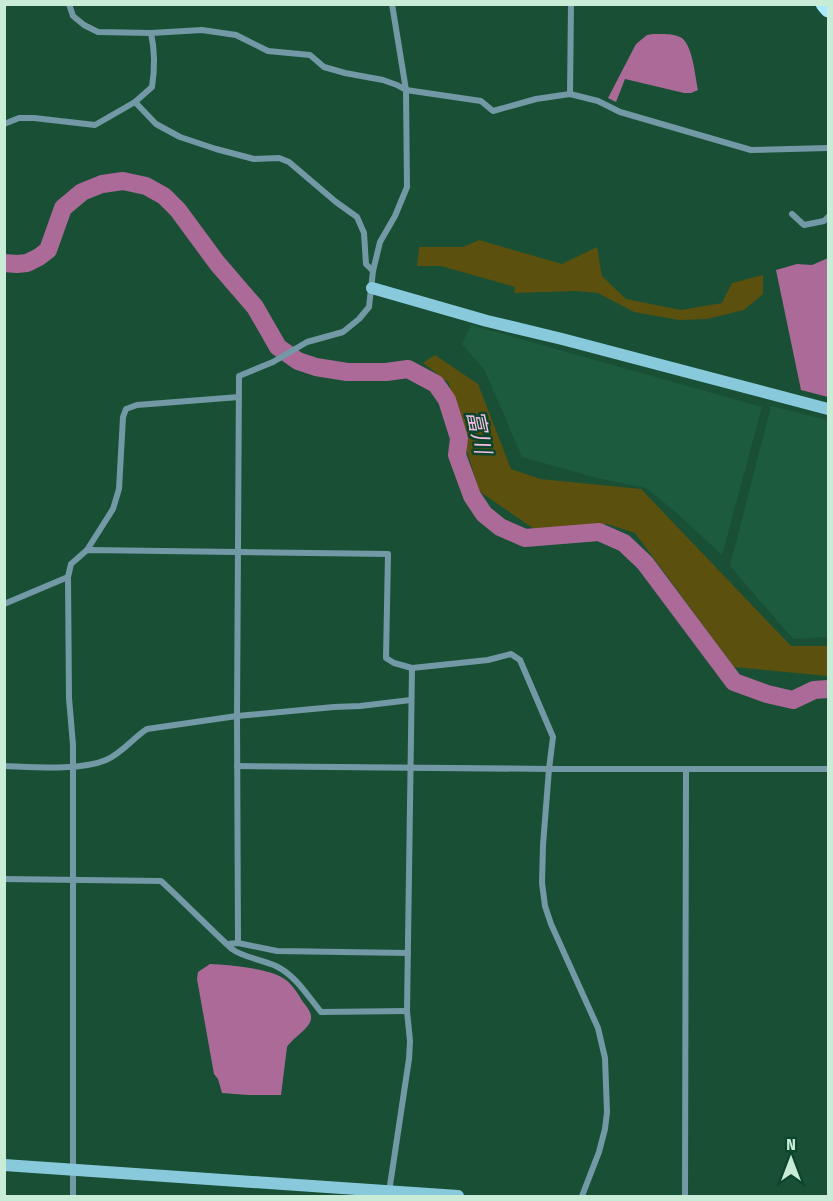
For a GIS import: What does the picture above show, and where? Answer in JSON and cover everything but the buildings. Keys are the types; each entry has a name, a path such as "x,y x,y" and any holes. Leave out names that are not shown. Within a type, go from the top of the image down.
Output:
{"main road":[{"path":"823,4 828,10"}],"street":[{"path":"69,4 73,16 98,32 151,33 202,30 236,35 268,51 310,55 324,67 383,80 406,90 481,101 494,111 536,99 570,94 598,101 620,112 751,150 828,148"},
{"path":"238,943 239,376 273,362 307,342 343,332 369,308 373,271 380,242 395,216 406,187 406,90 392,4"},
{"path":"570,94 571,4"},
{"path":"4,124 19,118 34,118 95,125 135,102 152,87 154,69 151,33"},
{"path":"135,102 156,124 180,137 254,159 279,158 290,162 357,217 363,233 366,264 373,271"},
{"path":"792,214 804,225 824,221 828,217"},
{"path":"372,288 487,321 828,409"},
{"path":"73,1197 74,745 69,698 68,577 71,564 87,550 113,509 119,489 123,417 126,408 136,405 239,397"},
{"path":"87,550 388,554 386,658 412,668 488,660 511,654 520,660 553,737 543,874 545,906 598,1028 605,1058 607,1112 605,1129 582,1197"},
{"path":"4,604 68,577"},
{"path":"384,1193 409,1059 410,1041 407,1011 412,668"},
{"path":"4,766 74,767 105,760 121,751 147,729 237,716 411,700"},
{"path":"237,766 828,769"},
{"path":"685,1197 686,769"},
{"path":"4,879 161,881 234,951 271,964 290,975 321,1012 407,1011"},
{"path":"228,944 238,943 277,951 408,953"},
{"path":"4,1165 458,1197"}],"shaded area":[{"path":"647,35 675,35 686,42 695,70 698,90 684,93 625,79 616,102 608,98 636,44"},
{"path":"479,240 562,264 597,247 602,276 626,299 681,310 722,303 732,283 763,275 763,294 744,310 707,319 679,320 634,312 598,293 576,291 514,293 515,287 441,266 417,266 419,247 463,247"},
{"path":"828,258 828,397 801,390 776,270 797,264 812,265"},
{"path":"471,325 762,407 722,555 646,488 597,478 522,457 485,371 462,344"},
{"path":"435,355 478,384 511,469 540,479 641,489 791,646 828,646 828,676 734,667 635,533 607,524 534,529 479,491 454,408 449,383 423,363"},
{"path":"771,406 828,420 828,637 793,639 730,566"},
{"path":"210,964 248,968 276,975 292,986 309,1010 310,1022 287,1047 281,1095 222,1093 214,1074 197,979 198,972"}],"waterway":[{"name":"富川","path":"4,263 27,263 48,250 63,208 82,192 102,184 123,181 146,186 164,196 178,210 217,263 255,307 278,347 298,361 316,367 347,372 386,372 408,369 436,384 447,400 459,438 457,455 472,496 484,514 500,527 525,538 599,532 624,543 645,563 734,682 767,694 793,700 814,690 828,689"}]}
